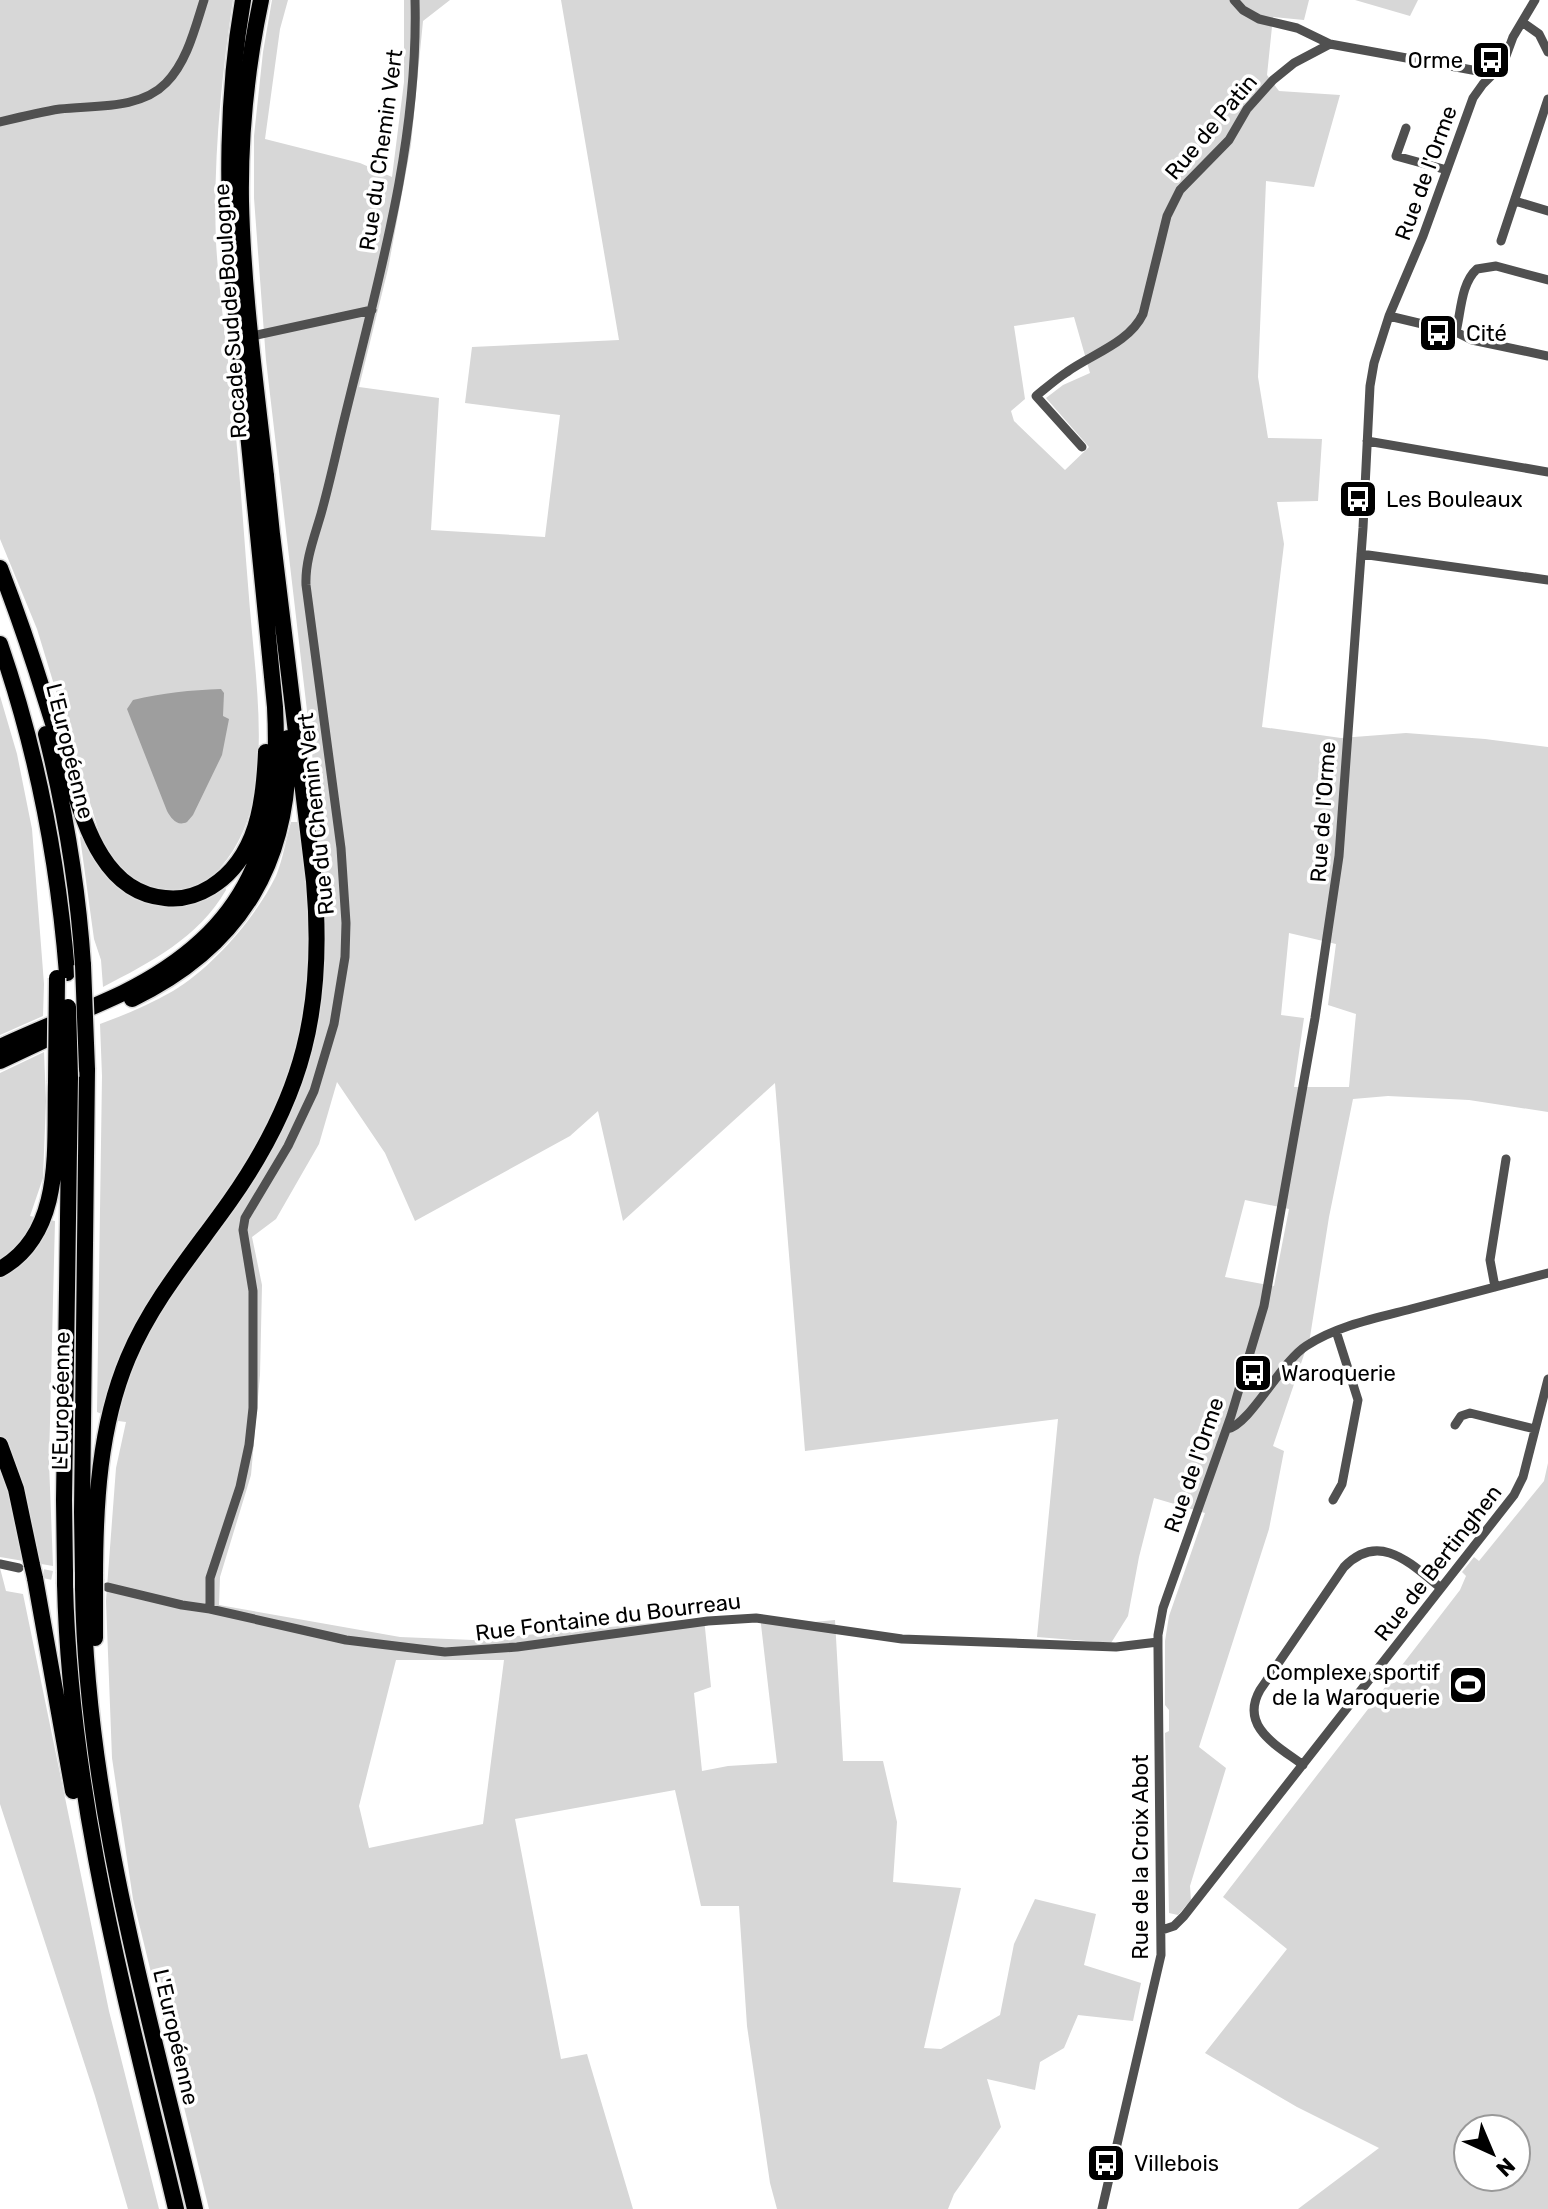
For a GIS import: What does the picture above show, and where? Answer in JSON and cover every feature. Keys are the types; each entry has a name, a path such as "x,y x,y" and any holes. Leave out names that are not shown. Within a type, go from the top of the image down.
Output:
{"highway":[{"path":"0,1047 123,992 166,968 197,945 244,888 265,841 276,773 275,707 229,225 233,66 243,0"},
{"name":"Rocade Sud de Boulogne","path":"261,0 249,61 241,177 245,268 272,534"},
{"path":"0,1061 111,1010 177,974 203,955 224,933 261,881 283,817 288,778 286,704 272,534"},
{"path":"92,1584 105,1437 127,1360 157,1301 256,1163 272,1133 301,1063 314,1003 317,960 314,881 272,534"},
{"path":"0,568 91,838 108,866 128,885 141,893 169,899 196,895 231,871 249,844 261,810 267,736 262,578"},
{"name":"L'Européenne","path":"0,592 38,704 58,782 73,864 83,965 87,1069 82,1512 92,1584 89,1695 107,1827 126,1922 195,2209"},
{"name":"L'Européenne","path":"0,644 36,766 62,975 65,1578 71,1687 80,1768 100,1882 176,2209"},
{"path":"0,1269 17,1258 31,1242 46,1210 63,1080"},
{"path":"0,1445 16,1489 28,1570 88,1868 129,2013"}],"street":[{"path":"0,122 45,111 117,105 156,91 179,66 204,0"},
{"name":"Rue du Chemin Vert","path":"210,1609 210,1578 243,1478 253,1408 253,1291 243,1230 245,1218 288,1146 309,1103 325,1058 341,991 346,923 341,848 306,566 388,242 411,101 415,0"},
{"path":"1234,0 1243,10 1259,19 1297,28 1330,44 1494,74"},
{"name":"Rue de l'Orme","path":"1158,1642 1163,1608 1251,1353 1266,1292 1303,1093 1335,892 1361,554 1371,375 1376,352 1423,236 1473,98 1503,64 1512,39 1535,0"},
{"path":"1522,22 1539,34 1548,52"},
{"name":"Rue de Patin","path":"1082,447 1036,396 1068,371 1136,327 1143,314 1167,216 1180,190 1229,140 1247,109 1273,80 1294,63 1330,44"},
{"path":"1501,241 1548,99"},
{"path":"1406,128 1396,156 1447,170"},
{"path":"1515,201 1548,211"},
{"path":"1456,332 1469,278 1477,269 1496,266 1548,280"},
{"path":"252,336 372,310"},
{"path":"1389,316 1456,332 1472,340 1548,356"},
{"path":"1367,441 1548,472"},
{"path":"1361,554 1548,580"},
{"path":"1495,1287 1490,1260 1506,1159"},
{"path":"1227,1429 1234,1428 1294,1355 1312,1342 1385,1315 1548,1273"},
{"path":"1333,1500 1342,1488 1358,1400 1336,1331"},
{"name":"Rue de Bertinghen","path":"1162,1930 1174,1926 1184,1916 1520,1487 1548,1379"},
{"path":"1455,1425 1461,1416 1470,1413 1535,1429"},
{"path":"1303,1765 1261,1732 1255,1719 1254,1702 1344,1567 1363,1555 1390,1552 1403,1557 1441,1588"},
{"path":"0,1564 28,1570"},
{"name":"Rue Fontaine du Bourreau","path":"92,1584 346,1640 445,1652 756,1618 902,1639 1116,1647 1158,1642"},
{"name":"Rue de la Croix Abot","path":"1102,2209 1159,1966 1162,1930 1158,1642"}],"shaded area":[{"path":"0,0 233,0 219,121 216,242 256,678 258,769 243,832 220,868 226,890 215,907 172,947 103,987 80,837 98,829 37,629 0,539"},
{"path":"272,0 288,0 280,29 265,139 360,163 392,177 404,82 404,0 450,0 423,21 411,145 388,269 359,387 439,398 431,530 545,537 560,415 465,403 472,347 619,340 561,0 1309,0 1304,20 1273,17 1267,75 1279,91 1340,95 1314,187 1266,181 1258,377 1268,438 1322,439 1318,501 1277,502 1284,544 1262,727 1341,738 1406,733 1548,747 1548,1112 1469,1100 1388,1096 1353,1099 1329,1217 1310,1337 1273,1446 1284,1451 1269,1529 1199,1747 1226,1768 1190,1886 1191,1900 1178,1915 1169,1913 1165,1733 1169,1731 1169,1710 1165,1705 1165,1641 1169,1616 1205,1513 1154,1498 1128,1616 1111,1643 1037,1637 1058,1419 805,1451 775,1083 623,1221 598,1111 570,1136 415,1221 385,1153 337,1082 319,1144 276,1219 252,1237 262,1285 260,1375 251,1475 220,1577 219,1605 400,1637 473,1640 704,1618 711,1687 694,1693 702,1771 777,1763 760,1616 814,1622 835,1620 843,1761 883,1761 897,1822 893,1882 961,1888 924,2048 941,2049 1000,2015 1014,1944 1035,1899 1096,1914 1084,1965 1141,1983 1133,2021 1078,2015 1064,2048 1040,2062 1035,2090 987,2079 1001,2127 954,2194 948,2209 777,2209 770,2183 747,2026 739,1906 701,1906 675,1790 515,1819 561,2059 587,2054 633,2209 209,2209 133,1899 112,1758 106,1601 116,1468 126,1422 97,1412 102,1076 100,1024 164,996 203,969 232,940 267,892 276,876 291,822 320,822 266,360 254,198 254,136","holes":["1074,317 1090,373 1063,385 1046,398 1089,447 1065,470 1014,421 1011,411 1025,399 1014,326","1289,933 1336,944 1328,1005 1356,1014 1349,1087 1294,1087 1304,1018 1281,1015","1245,1200 1289,1209 1274,1286 1225,1277","396,1660 504,1660 483,1824 369,1848 359,1806"]},
{"path":"1355,0 1418,0 1410,16"},
{"path":"221,689 224,693 223,716 229,719 222,755 193,815 187,822 177,823 167,811 127,709 133,700 177,692"},
{"path":"0,696 17,754 32,829 44,984 43,1016 0,1035"},
{"path":"44,1052 43,1178 30,1216 55,1221 49,1462 53,1566 0,1557 0,1073"},
{"path":"1548,1463 1548,2209 1298,2209 1379,2148 1297,2107 1205,2053 1287,1949 1223,1897 1460,1590 1466,1576 1462,1572 1474,1557 1479,1561 1544,1481"},
{"path":"0,1568 6,1591 23,1594 109,2011 159,2209 128,2209 95,2096 0,1804"}],"tunnel":[{"path":"30,1571 86,1582"}],"place":[{"name":"Orme","path":"1491,60"},
{"name":"Cité","path":"1438,333"},
{"name":"Les Bouleaux","path":"1358,499"},
{"name":"Waroquerie","path":"1253,1373"},
{"name":"Complexe sportif de la Waroquerie","path":"1468,1685"},
{"name":"Villebois","path":"1106,2163"}]}
